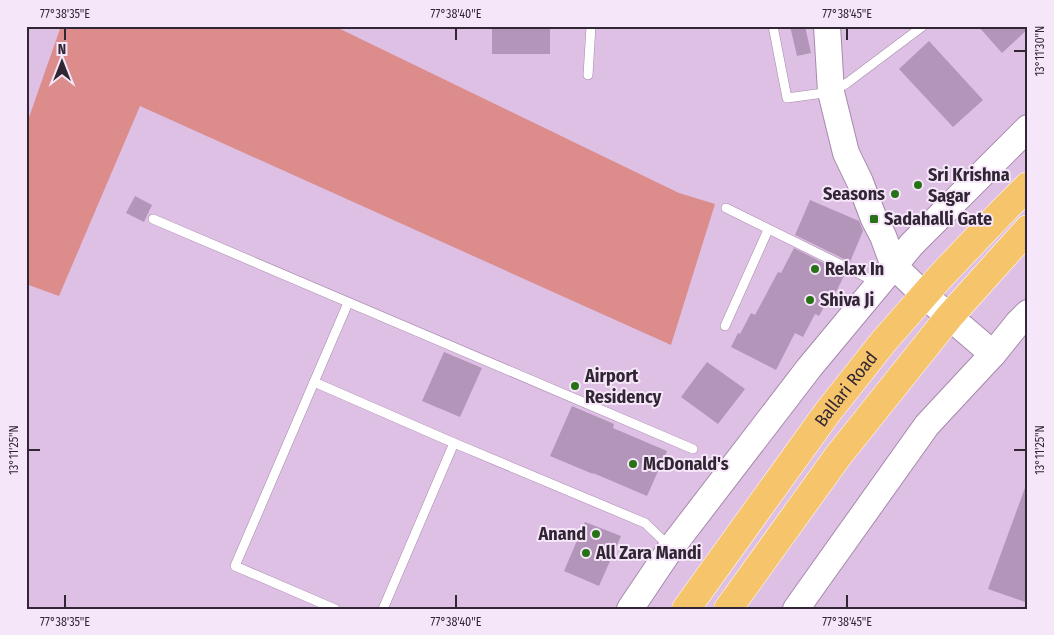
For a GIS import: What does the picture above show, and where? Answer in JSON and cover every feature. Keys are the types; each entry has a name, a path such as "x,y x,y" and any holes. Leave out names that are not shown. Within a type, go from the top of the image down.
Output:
{"highway":[{"name":"Ballari Road","path":"686,609 826,413 884,341 924,295 1028,186"},
{"name":"Ballari Road","path":"728,609 838,456 949,317 1028,229"}],"street":[{"path":"827,26 839,87 860,154 860,182 882,236 886,275"},
{"path":"839,87 843,26"},
{"path":"630,609 672,548 809,368 912,244 1028,128"},
{"path":"886,275 924,295 993,354"},
{"path":"799,608 927,425 1028,313"}],"lane":[{"path":"588,75 591,26"},
{"path":"772,26 787,98 839,87 923,26"},
{"path":"726,208 768,230 886,275"},
{"path":"153,219 693,450"},
{"path":"725,326 768,230"},
{"path":"335,609 235,566 348,303"},
{"path":"314,382 645,523 672,548"},
{"path":"382,609 454,443"}],"shaded area":[{"path":"61,26 334,26 679,193 715,204 671,345 140,106 59,296 26,284 26,126"}],"building":[{"path":"492,26 550,26 550,54 492,54"},
{"path":"790,26 805,26 811,53 797,56"},
{"path":"978,26 1028,26 1028,29 1002,53"},
{"path":"929,41 983,100 953,127 899,69"},
{"path":"135,196 152,205 144,222 126,213"},
{"path":"810,200 859,221 863,231 850,262 795,235"},
{"path":"794,248 845,274 836,292 833,290 819,316 815,314 803,337 795,333 776,370 731,347 751,313 755,315 778,272 781,273"},
{"path":"444,352 482,368 460,417 422,401"},
{"path":"707,362 745,389 718,424 681,397"},
{"path":"572,406 614,424 613,428 667,451 647,496 550,456"},
{"path":"1026,485 1028,485 1028,603 988,589"},
{"path":"585,522 621,536 599,586 564,571"}],"place":[{"name":"Sri Krishna Sagar","path":"918,185"},
{"name":"Seasons","path":"895,194"},
{"name":"Sadahalli Gate","path":"874,219"},
{"name":"Relax In","path":"815,269"},
{"name":"Shiva Ji","path":"810,300"},
{"name":"Airport Residency","path":"575,386"},
{"name":"McDonald's","path":"633,464"},
{"name":"Anand","path":"596,534"},
{"name":"All Zara Mandi","path":"586,553"}]}
